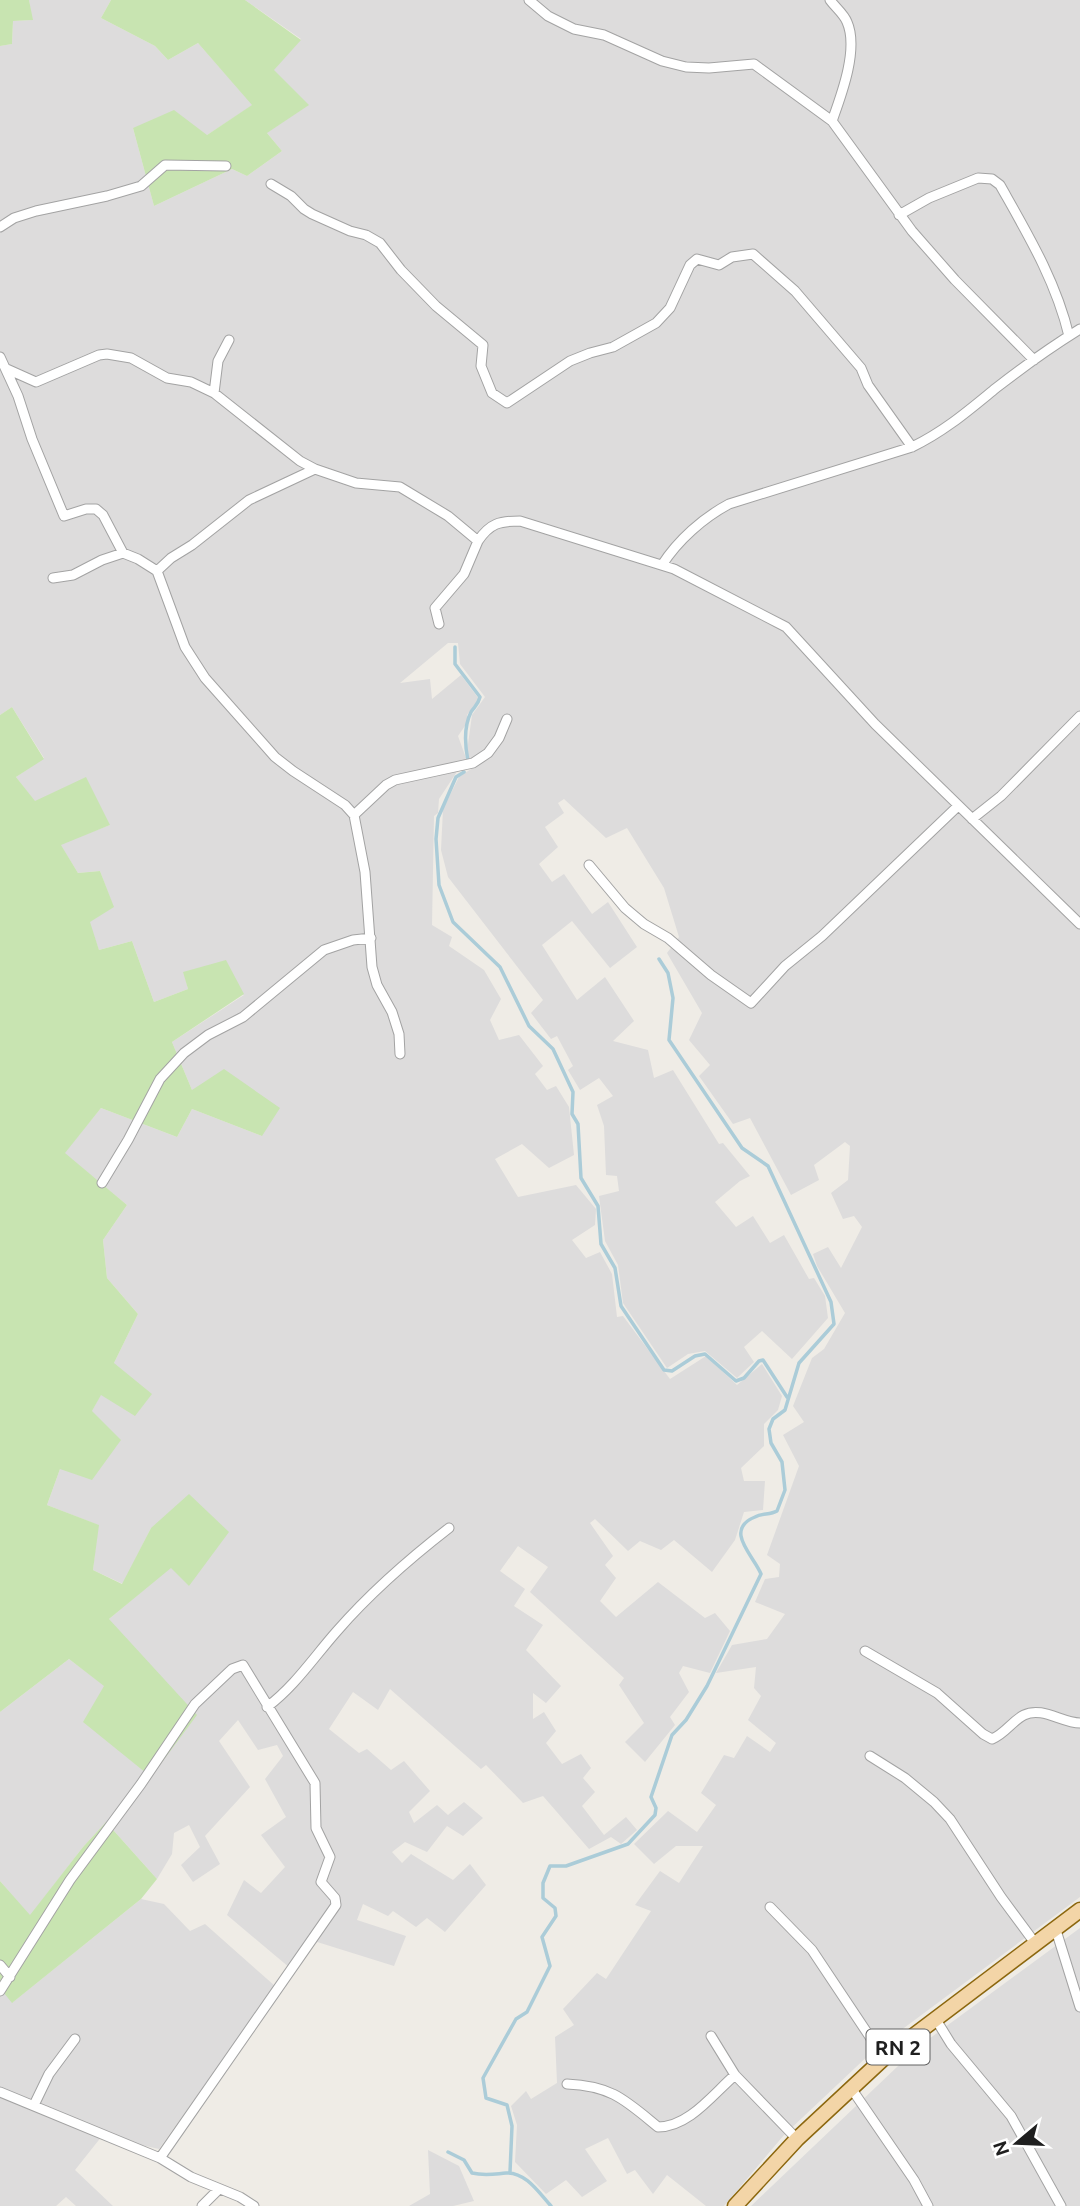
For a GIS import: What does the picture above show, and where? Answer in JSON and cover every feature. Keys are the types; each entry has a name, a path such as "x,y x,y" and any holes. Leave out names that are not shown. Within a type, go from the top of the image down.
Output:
{"main road":[{"name":"RN 2","path":"735,2206 797,2139 884,2058 1080,1910"}],"street":[{"path":"529,0 548,16 574,29 604,35 662,61 686,67 709,68 754,64 832,121 899,215 954,280 1034,360"},
{"path":"830,0 847,22 851,44 842,92 832,121"},
{"path":"0,227 14,218 36,211 141,186 166,165 226,166"},
{"path":"899,215 929,198 978,178 992,179 1000,184 1044,261 1069,336"},
{"path":"271,184 313,214 380,243 401,270 436,306 483,345 481,366 492,393 508,403 570,360 613,347 656,323 670,308 690,265 697,260 719,265 732,257 754,254 795,291 861,368 868,385 912,447"},
{"path":"662,565 673,548 716,510 912,447 954,424 1034,360 1080,329"},
{"path":"214,393 218,361 229,340"},
{"path":"7,369 40,382 99,355 131,358 167,378 191,382 214,393 300,461 315,469 356,483 400,487 448,516 478,541"},
{"path":"0,357 64,516 86,509 96,509 108,524 123,553"},
{"path":"158,571 171,558 243,505 315,469"},
{"path":"439,624 435,608 464,575 487,527 502,521 520,521 662,565 689,576 786,627 875,724 1080,924"},
{"path":"53,578 73,575 123,553 158,571 186,647 205,678 275,757 345,805 354,816 365,872 374,976 383,1000 392,1012 399,1034 400,1054"},
{"path":"972,819 1001,796 1080,716"},
{"path":"354,816 386,785 396,779 473,763 488,753 499,738 507,719"},
{"path":"589,865 625,908 751,1003 785,966 822,936 958,806"},
{"path":"102,1183 160,1079 184,1053 208,1035 243,1017 324,950 353,940 371,938"},
{"path":"267,1707 284,1694 338,1630 401,1564 449,1528"},
{"path":"865,1651 937,1693 992,1739 1028,1713 1080,1723"},
{"path":"0,1991 70,1880 141,1784 195,1704 232,1669 243,1665 315,1783 316,1828 330,1857 321,1882 335,1898 337,1905 160,2158"},
{"path":"870,1756 934,1802 950,1819 1000,1897 1035,1943"},
{"path":"770,1907 812,1950 884,2058"},
{"path":"1055,1927 1080,2007"},
{"path":"0,1965 10,1977"},
{"path":"935,2018 951,2044 1011,2116 1061,2206"},
{"path":"711,2036 735,2075 797,2139"},
{"path":"34,2105 50,2074 75,2039"},
{"path":"567,2084 593,2085 621,2097 658,2127 670,2127 681,2122 735,2075"},
{"path":"850,2088 908,2170 928,2206"},
{"path":"0,2092 160,2158 191,2178 240,2197 254,2206"},
{"path":"202,2206 218,2190"}],"shaded area":[{"path":"29,0 111,0 101,18 155,46 168,60 198,43 253,105 207,135 133,128 154,206 232,169 247,176 282,151 267,133 273,70 301,39 245,0 1080,0 1080,1897 873,2051 784,2135 724,2206 706,2206 667,2175 653,2194 635,2170 627,2174 608,2138 585,2149 607,2181 582,2197 566,2180 546,2194 515,2162 517,2125 511,2106 526,2091 531,2099 557,2083 555,2037 574,2025 563,2009 597,1973 606,1979 651,1911 635,1905 660,1871 679,1883 703,1846 676,1846 654,1864 634,1844 668,1811 697,1832 716,1805 701,1793 724,1755 734,1758 747,1736 770,1752 776,1743 748,1720 761,1696 754,1688 756,1667 716,1673 732,1645 767,1639 785,1614 755,1602 765,1579 779,1577 780,1564 767,1555 799,1466 783,1435 804,1422 793,1406 812,1358 824,1349 845,1313 817,1266 813,1254 828,1247 841,1268 862,1227 854,1216 843,1219 831,1193 848,1180 850,1146 845,1142 814,1165 819,1180 791,1195 750,1118 733,1124 699,1076 710,1065 689,1040 702,1013 667,953 679,937 664,888 627,828 606,838 564,799 558,803 564,813 545,827 558,847 539,864 552,882 564,874 592,914 608,902 637,947 610,968 572,921 542,945 577,1000 605,977 634,1021 613,1041 648,1050 654,1078 673,1070 719,1144 723,1143 750,1176 715,1202 736,1227 753,1216 770,1243 784,1235 809,1279 814,1278 825,1296 828,1318 792,1359 762,1331 744,1347 754,1362 737,1378 705,1351 688,1354 667,1368 623,1303 618,1265 605,1241 599,1196 619,1191 617,1176 606,1175 604,1126 597,1105 613,1096 599,1078 580,1090 568,1070 573,1066 557,1036 551,1039 531,1013 543,1000 448,877 441,850 443,809 459,777 471,769 467,751 472,715 485,697 460,664 458,643 448,643 400,683 430,679 432,699 461,675 479,699 467,715 469,720 458,736 466,758 439,799 438,813 434,816 432,925 452,937 449,946 484,970 501,999 490,1020 499,1040 519,1035 543,1066 535,1074 547,1090 556,1086 569,1107 574,1155 549,1168 522,1144 495,1159 518,1197 576,1185 596,1209 595,1225 572,1240 586,1258 600,1252 612,1274 617,1317 623,1316 670,1379 706,1356 737,1385 762,1364 782,1396 778,1410 764,1424 764,1446 741,1468 744,1481 765,1481 763,1510 744,1512 735,1540 712,1572 674,1540 661,1550 640,1541 628,1551 595,1519 590,1523 613,1556 605,1565 616,1578 600,1601 616,1617 658,1582 705,1618 715,1613 730,1631 710,1673 683,1666 679,1673 689,1692 670,1717 675,1725 645,1762 625,1742 644,1723 619,1685 624,1678 530,1592 548,1567 518,1546 500,1571 525,1589 514,1606 543,1625 526,1650 561,1686 546,1703 533,1693 533,1719 544,1712 556,1731 546,1743 562,1764 581,1754 591,1768 583,1778 595,1792 582,1806 604,1835 626,1817 637,1830 621,1844 611,1837 589,1849 543,1796 523,1803 486,1765 481,1769 390,1689 378,1710 353,1692 329,1729 359,1753 367,1749 391,1770 404,1761 430,1791 409,1812 414,1823 437,1805 448,1815 464,1802 483,1818 463,1836 447,1826 427,1852 405,1842 392,1852 402,1863 411,1854 453,1880 470,1864 486,1885 445,1932 427,1918 416,1927 393,1911 388,1916 363,1904 357,1920 406,1936 394,1966 314,1941 290,1968 227,1915 244,1880 261,1893 285,1867 261,1835 286,1817 265,1779 283,1756 277,1745 258,1750 238,1720 219,1741 250,1787 205,1836 220,1864 193,1882 181,1865 200,1847 189,1825 174,1833 172,1854 157,1879 106,1822 83,1847 30,1916 0,1881 0,1712 69,1659 105,1686 151,1776 109,1619 171,1567 190,1586 151,1528 123,1584 93,1570 98,1525 47,1505 60,1469 101,1394 138,1314 107,1278 103,1240 127,1205 64,1153 101,1108 177,1137 192,1109 262,1136 192,1090 172,1042 244,995 184,973 188,989 154,1002 132,941 99,950 89,922 113,906 100,871 78,873 60,844 110,825 35,802 16,777 44,758 12,707 0,715 0,46 12,44 13,21 32,20"},
{"path":"141,1899 164,1904 190,1931 205,1924 275,1986 159,2149 102,2136 75,2170 113,2206 76,2206 66,2197 56,2206 0,2206 0,1988 13,2002"},
{"path":"1080,1928 1080,2206 751,2206 918,2047"},
{"path":"428,2150 459,2166 474,2201 453,2206 409,2206 430,2194"}],"green space":[{"path":"0,0 29,0 33,20 13,21 12,44 0,46"},
{"path":"111,0 245,0 301,40 274,70 309,105 267,133 282,151 247,176 232,169 154,206 133,128 174,110 207,135 252,105 198,43 168,60 155,46 101,18"},
{"path":"12,707 44,759 16,777 35,801 86,777 110,825 61,845 78,873 100,871 114,907 90,922 99,950 132,941 154,1002 188,989 183,972 226,960 244,994 172,1042 192,1090 224,1069 280,1108 262,1136 192,1109 177,1137 101,1108 65,1153 127,1205 103,1240 107,1278 138,1314 114,1363 152,1394 135,1416 101,1395 92,1411 121,1440 92,1480 60,1469 47,1505 99,1525 93,1570 122,1584 151,1528 189,1494 229,1532 189,1586 171,1568 109,1619 197,1715 151,1777 83,1722 104,1686 69,1659 0,1712 0,715"},
{"path":"106,1822 157,1879 141,1899 12,2003 0,1988 0,1881 30,1915"}],"waterway":[{"path":"455,647 455,664 480,697 467,723 468,761"},
{"path":"464,772 456,777 438,818 436,839 439,885 453,922 500,967 529,1026 553,1049 573,1092 572,1114 578,1124 581,1178 598,1206 601,1244 615,1268 621,1306 664,1370 672,1371 695,1356 705,1354 736,1381 744,1378 763,1360 787,1397"},
{"path":"510,2172 512,2126 507,2105 486,2098 483,2078 516,2019 527,2012 550,1966 542,1937 556,1916 555,1908 543,1898 543,1883 550,1866 566,1866 628,1844 655,1815 656,1808 651,1797 672,1735 686,1720 707,1686 761,1574 743,1544 741,1529 746,1522 777,1511 785,1490 782,1462 771,1443 769,1429 773,1419 785,1410 799,1363 834,1324 831,1302 768,1166 742,1148 669,1040 673,998 668,973 659,959"},
{"path":"448,2152 464,2160 472,2173 506,2173 520,2176 532,2184 551,2206"}]}
